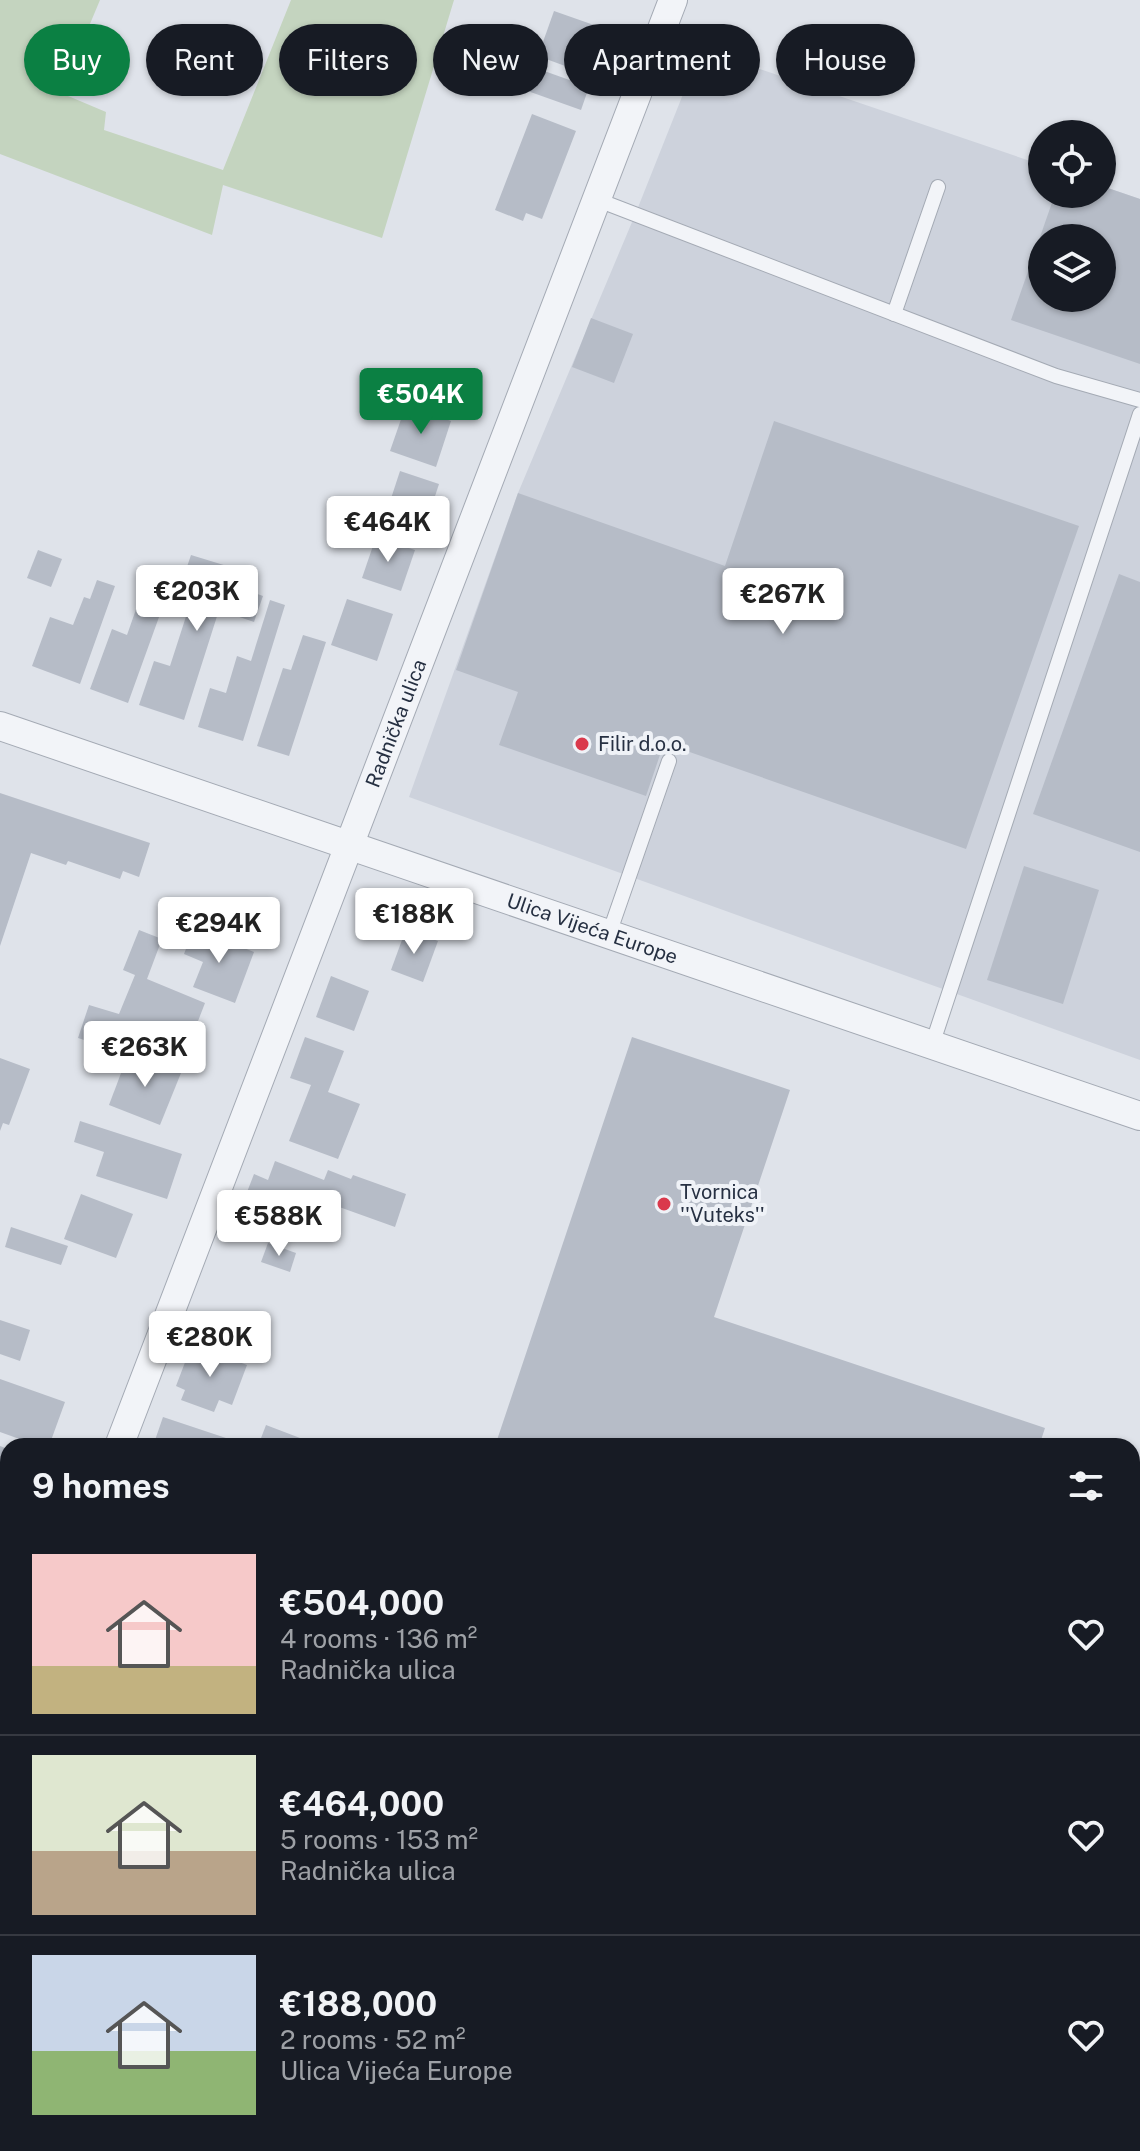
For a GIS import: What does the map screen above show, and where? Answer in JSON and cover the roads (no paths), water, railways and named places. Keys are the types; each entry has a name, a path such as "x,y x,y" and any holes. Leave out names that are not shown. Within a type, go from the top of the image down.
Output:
{"street":[{"name":"Radnička ulica","path":"122,1438 673,0"},
{"name":"Ulica Vijeća Europe","path":"0,726 1140,1116"}],"lane":[{"path":"894,314 938,187"},
{"path":"598,200 1056,376 1140,400"},
{"path":"932,1045 1140,414"},
{"path":"609,934 669,761"}],"place":[{"name":"Filir d.o.o.","path":"582,744"},
{"name":"Tvornica ''Vuteks''","path":"664,1204"}]}
